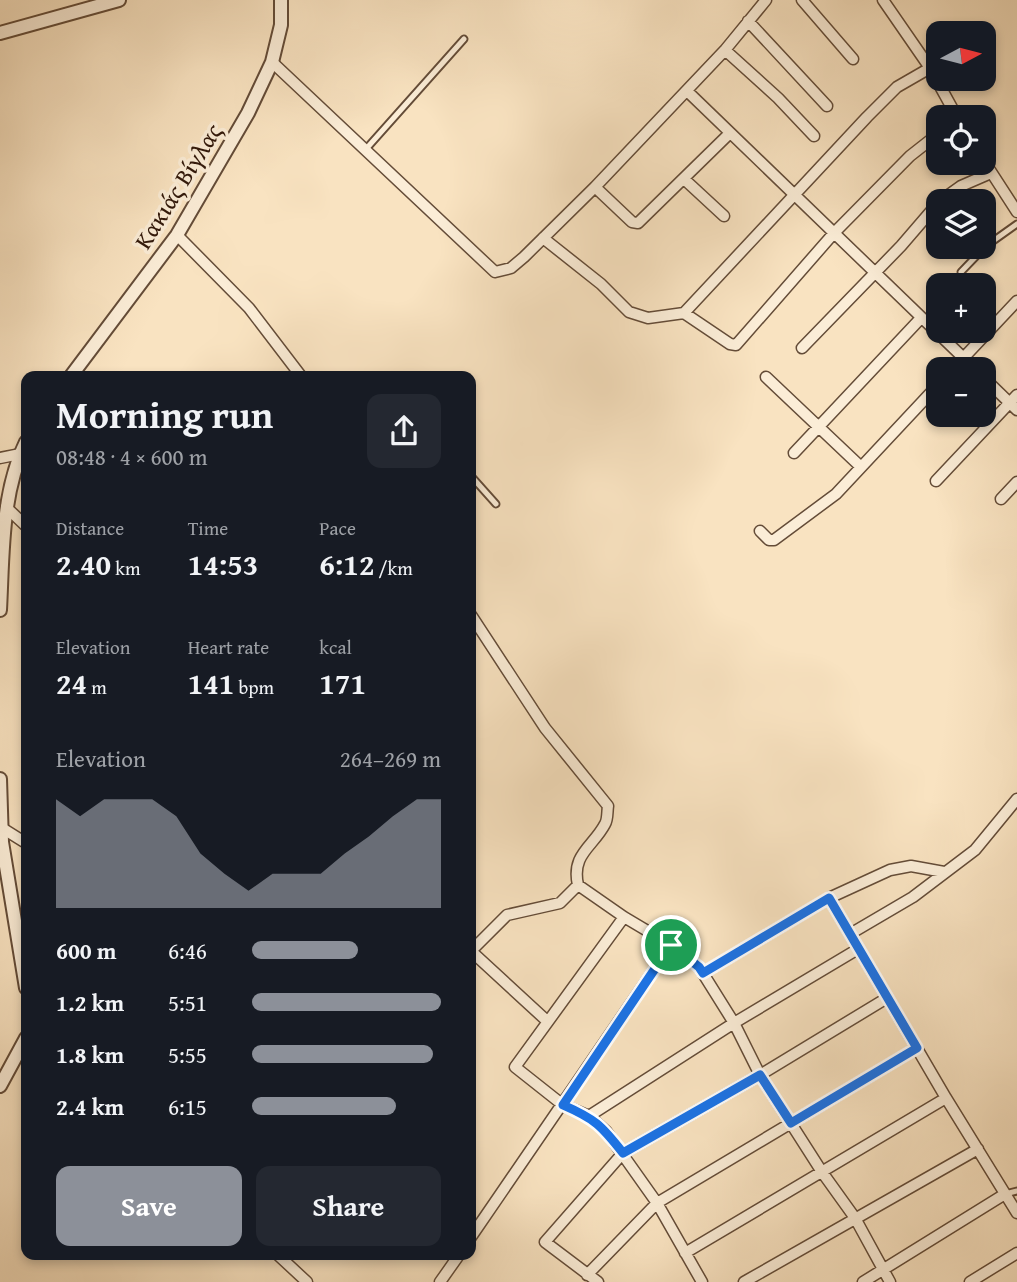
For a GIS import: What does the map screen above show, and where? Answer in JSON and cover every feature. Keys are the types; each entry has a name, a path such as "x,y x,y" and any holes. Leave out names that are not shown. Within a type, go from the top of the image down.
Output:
{"street":[{"path":"0,33 120,0"},
{"name":"Κακιάς Βίγλας","path":"75,371 177,235 248,113 272,62 281,24 281,0"},
{"path":"272,62 495,272 511,268 595,187 725,50 766,0"},
{"path":"802,0 853,59"},
{"path":"883,0 926,62"},
{"path":"748,21 827,106"},
{"path":"725,50 778,98 814,136"},
{"path":"543,238 581,267 636,316 648,318 684,313 897,87 926,70"},
{"path":"687,91 961,357"},
{"path":"595,187 632,222 638,223 730,133"},
{"path":"684,313 730,344 736,345 834,233 910,156 926,143"},
{"path":"958,189 987,175"},
{"path":"992,175 1017,212"},
{"path":"684,179 724,216"},
{"path":"802,348 926,216"},
{"path":"177,235 249,308 297,371"},
{"path":"965,357 1017,301"},
{"path":"794,453 921,318"},
{"path":"766,377 861,467"},
{"path":"936,481 1015,402 996,387"},
{"path":"760,531 769,540 774,540 836,494 926,398"},
{"path":"0,458 21,449"},
{"path":"0,610 6,507 21,455"},
{"path":"1001,499 1017,482"},
{"path":"6,507 21,521"},
{"path":"476,623 545,728 608,806 607,822 581,854 576,875 578,885 671,945 699,967 734,1023 760,1075 855,1218 890,1282"},
{"path":"0,779 2,828 21,961"},
{"path":"850,934 913,897 975,850 1017,799"},
{"path":"2,828 21,840"},
{"path":"703,973 829,898 890,870 911,866 944,872"},
{"path":"476,946 507,915 561,903 578,885"},
{"path":"829,898 1017,1213"},
{"path":"624,917 515,1067 563,1105 589,1116 606,1131 657,1203 702,1282"},
{"path":"476,1230 671,945"},
{"path":"589,1116 734,1023 858,949"},
{"path":"476,956 547,1021"},
{"path":"598,1282 545,1242 623,1153 760,1075 887,998"},
{"path":"0,1085 21,1047"},
{"path":"587,1275 657,1203 917,1048"},
{"path":"685,1253 946,1098"},
{"path":"744,1282 978,1149"},
{"path":"863,1282 1005,1194"},
{"path":"970,1282 1017,1253"},
{"path":"283,1260 307,1282"},
{"path":"440,1282 455,1260"}],"lane":[{"path":"366,149 464,38"},
{"path":"961,272 986,246 1017,224"},
{"path":"476,482 496,504"},
{"path":"1005,1194 1017,1191"}],"route":[{"path":"829,898 917,1048 791,1123 760,1075 623,1153 606,1131 589,1116 563,1105 671,945 703,973 829,898"}]}
